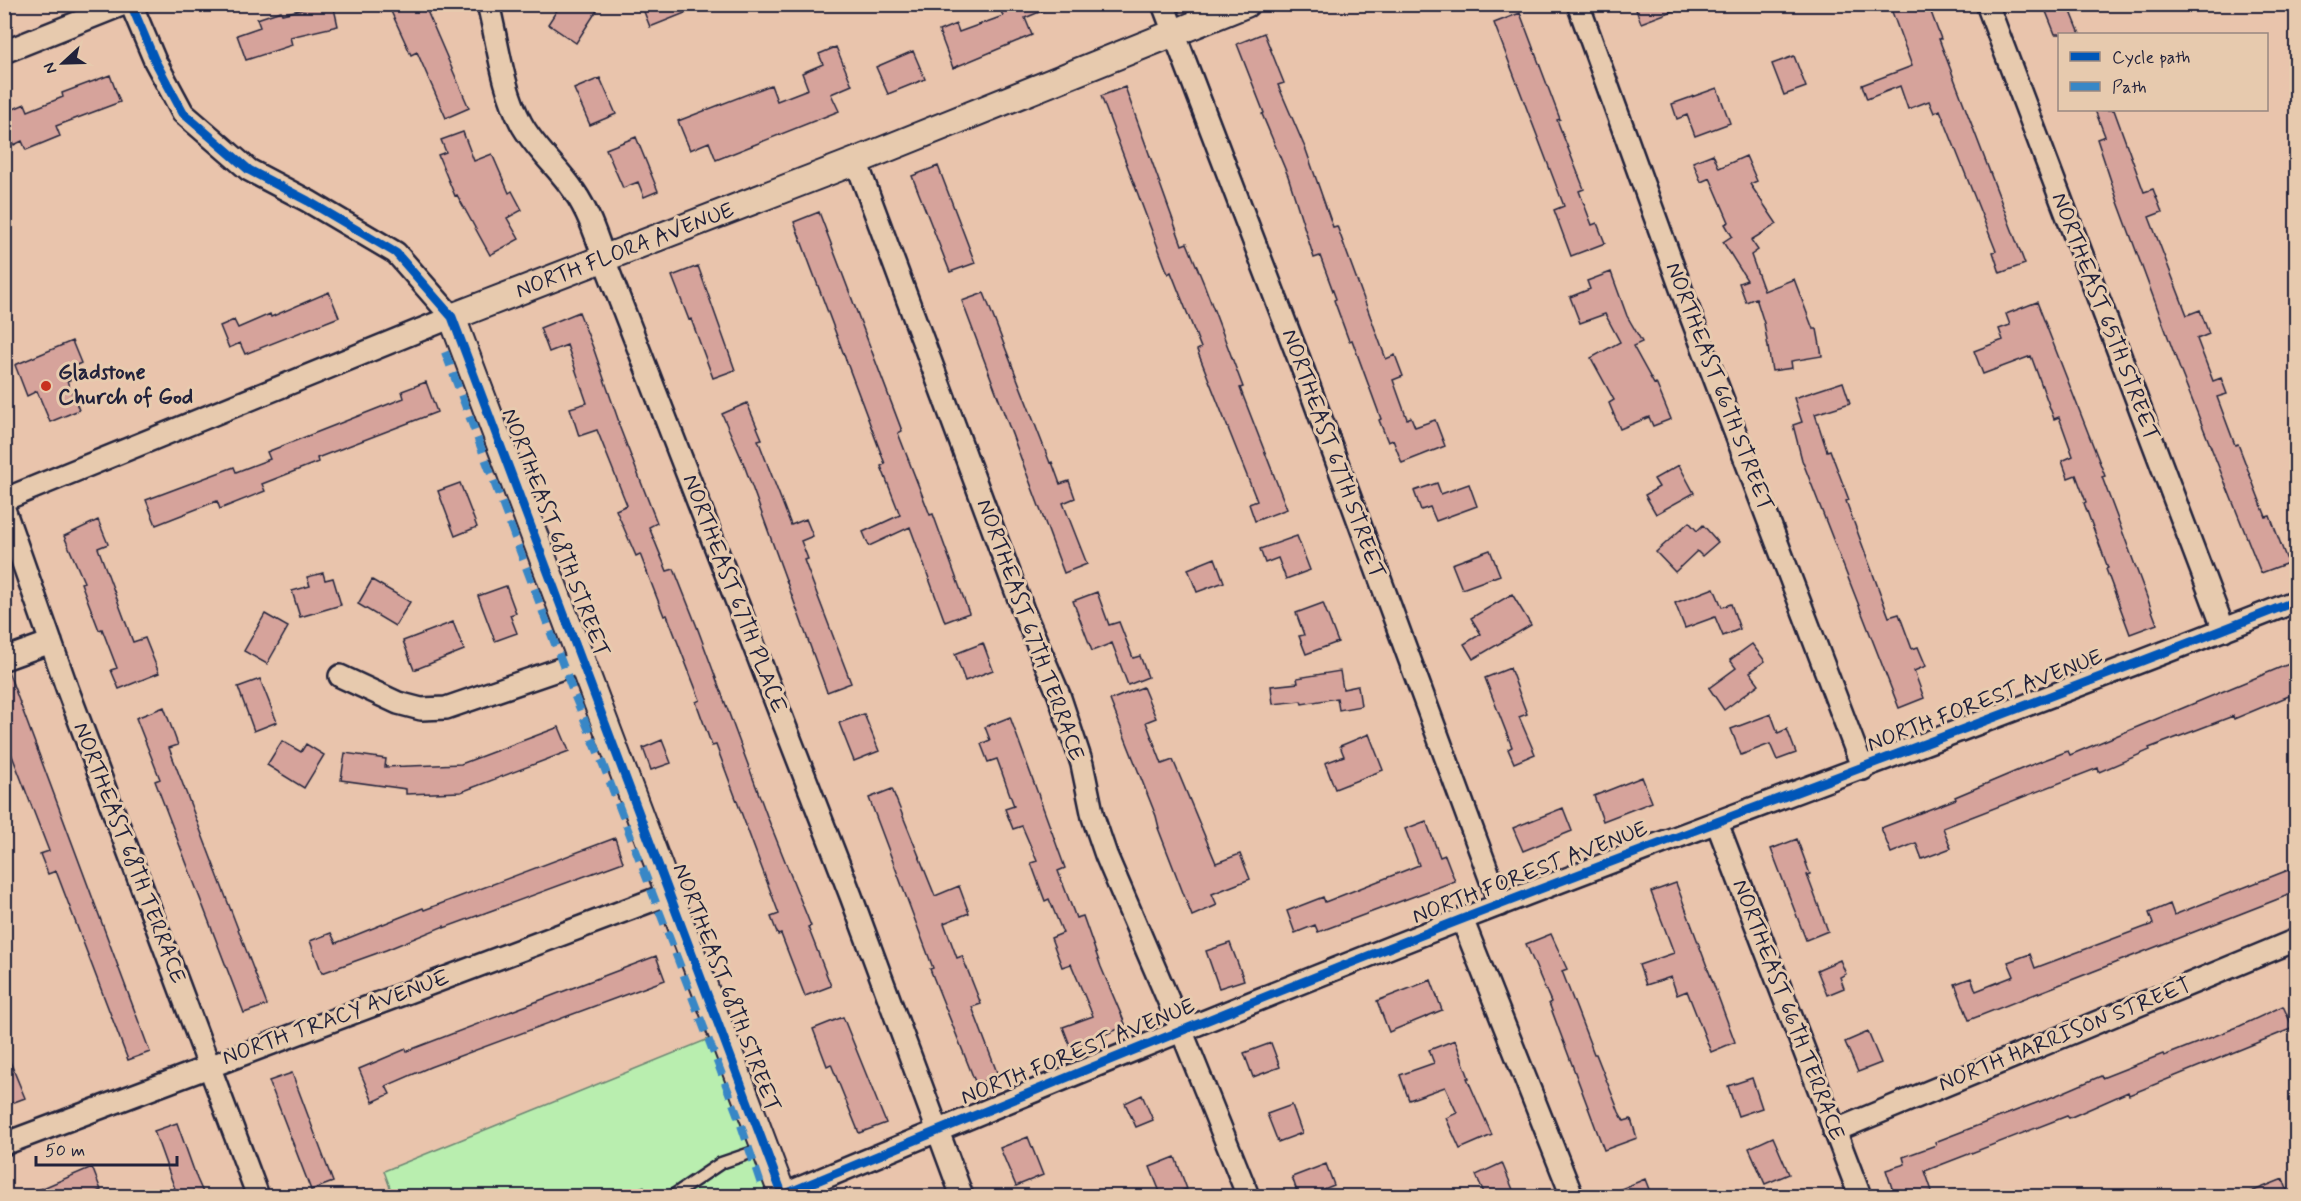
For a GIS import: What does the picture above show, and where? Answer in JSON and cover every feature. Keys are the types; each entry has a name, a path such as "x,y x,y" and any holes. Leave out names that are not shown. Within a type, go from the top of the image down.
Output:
{"street":[{"path":"4,51 124,4"},
{"name":"NORTHEAST 68TH STREET","path":"131,4 155,61 183,113 249,170 308,201 396,253 452,317 783,1196"},
{"name":"NORTHEAST 67TH PLACE","path":"488,4 511,101 521,124 534,144 573,189 596,232 604,259 847,885 962,1197"},
{"name":"NORTHEAST 67TH STREET","path":"1163,4 1303,370 1500,905"},
{"name":"NORTH FLORA AVENUE","path":"4,497 8,498 452,317 856,161 1246,4"},
{"name":"NORTHEAST 66TH STREET","path":"1578,4 1692,320 1863,769"},
{"name":"NORTHEAST 65TH STREET","path":"1987,4 2224,630"},
{"name":"NORTHEAST 67TH TERRACE","path":"856,161 1023,610 1059,695 1082,764 1093,817 1106,855 1182,1032 1248,1197"},
{"name":"NORTHEAST 68TH TERRACE","path":"4,509 51,642 258,1197"},
{"name":"NORTH FOREST AVENUE","path":"783,1196 938,1130 1462,919 1863,769 2296,601"},
{"path":"4,659 51,642"},
{"path":"340,676 398,703 421,709 446,708 583,661"},
{"name":"NORTHEAST 66TH TERRACE","path":"1717,823 1860,1197"},
{"name":"NORTH TRACY AVENUE","path":"4,1144 669,894"},
{"path":"1462,919 1572,1197"},
{"name":"NORTH HARRISON STREET","path":"1834,1131 2296,940"}],"lane":[{"path":"672,1197 721,1163 765,1148"}],"green space":[{"path":"711,1038 770,1196 649,1196 644,1186 619,1196 393,1196 384,1171"}],"building":[{"path":"333,4 338,26 290,37 292,45 246,60 237,35 260,27 257,19 281,11 282,14"},
{"path":"399,4 424,4 469,108 446,118 417,52 411,55 390,9"},
{"path":"561,4 601,4 576,43 548,24"},
{"path":"641,4 704,4 705,5 650,27"},
{"path":"998,4 1056,5 1025,18 1032,35 953,68 939,31 956,24 959,32 1003,16"},
{"path":"1634,4 1686,4 1686,6 1641,23"},
{"path":"1903,4 1928,4 1941,39 1939,39 2025,264 2000,273 1993,252 1996,251 1940,110 1934,113 1929,101 1908,109 1900,86 1867,99 1862,85 1912,66 1891,9"},
{"path":"2043,4 2068,4 2080,33 2055,34"},
{"path":"1520,13 1584,189 1579,191 1592,225 1597,223 1605,243 1571,256 1554,210 1564,206 1494,23"},
{"path":"1264,33 1284,83 1278,85 1306,150 1333,227 1337,226 1386,359 1395,355 1403,376 1393,380 1407,419 1411,417 1415,427 1435,420 1445,446 1402,463 1393,440 1388,442 1379,420 1381,419 1352,340 1349,341 1320,256 1314,258 1288,176 1262,114 1264,113 1237,44"},
{"path":"836,47 852,85 831,94 839,111 716,160 709,142 690,150 678,121 771,85 777,101 808,89 802,73 823,64 819,54"},
{"path":"913,51 925,79 888,94 876,67"},
{"path":"1794,56 1806,87 1784,95 1772,64"},
{"path":"110,75 120,102 56,126 60,136 26,150 22,141 14,145 4,123 4,113 25,104 28,111 63,97 62,93"},
{"path":"600,78 616,114 590,125 574,89"},
{"path":"1125,87 1182,245 1187,243 1204,284 1243,387 1240,388 1287,509 1255,521 1249,504 1257,501 1197,350 1201,348 1171,272 1168,274 1101,96"},
{"path":"1717,88 1730,123 1695,136 1687,115 1677,119 1672,104"},
{"path":"2095,111 2114,111 2144,192 2153,189 2162,212 2149,217 2187,315 2200,310 2209,334 2197,339 2213,381 2221,378 2227,394 2217,397 2235,445 2238,444 2266,517 2270,516 2288,563 2261,573 2181,372 2118,202 2097,139 2105,136"},
{"path":"463,132 474,161 492,154 509,193 512,191 522,210 507,218 519,239 490,255 457,195 455,196 438,155 446,152 441,140"},
{"path":"636,137 658,191 644,197 638,182 623,188 606,149"},
{"path":"1713,154 1719,168 1746,156 1757,181 1750,184 1777,224 1751,240 1758,250 1751,255 1764,291 1794,279 1813,329 1817,329 1822,356 1791,361 1792,368 1772,371 1764,323 1756,298 1746,302 1739,283 1747,280 1723,242 1732,236 1725,224 1729,222 1710,178 1701,182 1693,162"},
{"path":"938,166 975,263 950,272 912,176"},
{"path":"819,212 902,431 898,433 930,515 933,514 969,613 945,622 910,527 869,546 863,532 900,515 881,466 885,464 794,222"},
{"path":"698,266 735,370 713,378 672,276"},
{"path":"1611,272 1627,316 1642,342 1633,346 1654,384 1656,383 1671,419 1653,426 1649,417 1620,429 1609,403 1614,400 1591,358 1620,342 1605,314 1580,323 1570,297 1590,289 1587,281"},
{"path":"329,292 339,317 245,354 240,343 229,348 220,326 234,320 238,328 270,314 271,317"},
{"path":"984,293 1050,463 1052,462 1060,484 1069,481 1075,498 1063,503 1087,564 1064,573 962,301"},
{"path":"2037,302 2105,476 2102,477 2157,624 2130,634 2106,569 2108,568 2076,475 2068,478 2062,461 2073,456 2059,417 2054,419 2031,356 1983,374 1974,351 2003,340 1999,329 2010,325 2006,314"},
{"path":"579,312 618,423 657,523 649,527 667,571 674,569 697,627 767,816 811,926 808,927 831,986 805,996 781,934 778,935 771,917 779,914 716,745 712,746 696,702 700,700 667,615 664,616 640,554 636,556 616,510 627,505 597,430 579,436 570,408 587,403 567,345 549,352 540,328"},
{"name":"Gladstone Church of God","path":"72,341 81,363 70,368 74,378 67,381 79,410 50,422 37,391 27,396 15,365"},
{"path":"426,382 437,412 317,458 318,462 262,484 265,491 220,509 217,501 156,525 146,500 234,467 236,472 270,459 267,452 404,398 402,391"},
{"path":"1843,382 1850,403 1815,414 1827,451 1830,450 1849,500 1846,501 1889,617 1899,614 1912,649 1918,647 1926,666 1914,671 1924,698 1899,708 1802,460 1793,425 1802,422 1794,398"},
{"path":"747,403 762,439 758,440 791,525 806,519 813,536 801,541 808,559 804,560 851,683 827,692 743,462 722,414"},
{"path":"1679,465 1694,493 1656,514 1645,495 1659,487 1654,479"},
{"path":"460,483 477,527 455,536 438,491"},
{"path":"1437,483 1441,494 1469,484 1477,506 1436,521 1430,507 1421,510 1414,491"},
{"path":"98,520 108,544 98,548 133,642 145,638 159,673 119,689 111,670 117,668 102,629 99,630 81,583 84,582 64,536"},
{"path":"1689,522 1697,531 1703,525 1718,542 1702,556 1697,551 1675,572 1656,552"},
{"path":"1297,536 1310,570 1286,579 1278,558 1265,563 1260,549"},
{"path":"1490,550 1500,575 1462,589 1452,564"},
{"path":"1215,558 1224,582 1197,592 1188,569"},
{"path":"323,573 325,580 333,578 341,605 300,617 292,591 310,586 307,577"},
{"path":"372,580 410,602 395,626 358,604"},
{"path":"506,586 516,613 510,615 517,633 495,641 478,596"},
{"path":"1714,588 1722,607 1731,604 1740,629 1723,636 1715,617 1685,628 1675,603"},
{"path":"1097,592 1109,625 1119,622 1133,658 1140,656 1148,677 1128,685 1112,643 1092,651 1073,601"},
{"path":"1512,594 1531,625 1473,659 1464,644 1481,634 1471,618"},
{"path":"1323,603 1338,642 1306,654 1299,636 1304,635 1296,613"},
{"path":"265,614 288,627 267,664 244,651"},
{"path":"453,622 464,650 414,670 403,641"},
{"path":"983,643 993,670 965,681 955,654"},
{"path":"1752,644 1765,661 1750,672 1759,684 1724,710 1709,688 1736,668 1730,660"},
{"path":"2296,661 2296,693 2234,719 2233,716 2149,748 2150,750 2099,772 2098,768 1943,828 1951,848 1922,859 1916,843 1891,853 1881,828 1956,799 1955,797 2026,767 2068,751 2070,755"},
{"path":"1510,668 1527,714 1519,717 1535,754 1514,763 1508,749 1512,747 1485,678"},
{"path":"4,671 8,671 150,1052 128,1060 56,871 48,874 40,854 49,851 4,735"},
{"path":"1340,671 1343,689 1358,686 1361,706 1339,710 1337,698 1302,704 1301,701 1273,704 1271,686 1298,683 1297,678"},
{"path":"260,679 277,722 254,731 238,687"},
{"path":"1143,687 1156,718 1146,722 1162,764 1173,760 1216,863 1240,854 1250,879 1212,894 1217,905 1192,916 1158,828 1156,816 1110,700"},
{"path":"164,707 178,745 169,748 267,1005 244,1013 155,781 160,779 136,718"},
{"path":"864,714 879,751 854,761 839,723"},
{"path":"1771,714 1778,733 1787,729 1796,753 1777,760 1770,744 1741,755 1731,729"},
{"path":"1010,717 1065,868 1058,871 1076,918 1083,916 1101,967 1126,1026 1071,1048 1063,1027 1093,1016 1071,964 1062,967 1051,938 1063,933 1049,899 1045,901 1031,863 1037,861 1022,826 1013,829 1005,809 1014,806 997,759 988,762 981,744 990,740 985,727"},
{"path":"559,727 569,751 461,792 406,794 406,789 341,780 345,753 386,759 385,767 461,764"},
{"path":"1369,734 1383,770 1335,789 1325,763 1344,756 1340,746"},
{"path":"662,740 671,763 651,770 643,748"},
{"path":"282,741 301,752 306,744 324,755 304,788 267,765"},
{"path":"1642,777 1652,802 1603,821 1594,796"},
{"path":"892,789 935,896 959,886 969,913 944,923 957,958 962,956 981,1004 972,1007 998,1075 976,1084 930,969 933,968 869,798"},
{"path":"1563,808 1572,831 1523,851 1513,828"},
{"path":"1426,821 1440,857 1445,855 1455,881 1318,932 1315,925 1295,933 1287,911 1323,897 1325,902 1419,865 1405,829"},
{"path":"615,838 623,862 444,928 444,926 322,973 310,941 331,933 336,943 423,908 424,910"},
{"path":"1797,839 1810,874 1807,875 1828,931 1806,940 1771,849"},
{"path":"2296,867 2296,892 1969,1020 1955,984 1971,978 1976,991 2014,976 2008,962 2030,954 2035,968 2153,924 2149,913 2170,904 2174,915"},
{"path":"1676,883 1735,1042 1711,1052 1687,991 1677,995 1671,977 1646,985 1639,965 1674,953 1651,892"},
{"path":"1551,934 1567,969 1562,971 1594,1054 1596,1054 1619,1112 1624,1121 1631,1119 1637,1138 1604,1150 1549,1003 1551,1002 1526,944"},
{"path":"1230,943 1244,980 1219,988 1206,951"},
{"path":"656,956 665,980 430,1067 386,1086 390,1094 373,1102 359,1069 406,1049 407,1051"},
{"path":"1840,960 1846,974 1840,977 1844,988 1827,995 1817,970"},
{"path":"1431,980 1442,1010 1389,1032 1377,1001"},
{"path":"2283,1006 2293,1028 2129,1095 2128,1092 2069,1118 2067,1116 1925,1171 1932,1191 1916,1197 1895,1197 1886,1170 1905,1164 1903,1157 2101,1076 2102,1078 2163,1054 2164,1056 2240,1026"},
{"path":"843,1017 886,1123 859,1133 831,1064 827,1066 813,1029"},
{"path":"1868,1032 1881,1063 1858,1072 1845,1042"},
{"path":"1455,1040 1469,1078 1467,1078 1492,1135 1460,1149 1446,1118 1457,1113 1445,1087 1409,1100 1400,1075 1434,1063 1429,1050"},
{"path":"1271,1043 1280,1067 1253,1077 1244,1053"},
{"path":"4,1047 25,1098 4,1106"},
{"path":"292,1073 333,1182 311,1190 269,1081"},
{"path":"1752,1078 1762,1108 1738,1116 1728,1086"},
{"path":"1142,1095 1153,1120 1136,1127 1125,1103"},
{"path":"1292,1105 1302,1133 1278,1142 1267,1114"},
{"path":"177,1123 205,1197 178,1197 154,1131"},
{"path":"1028,1137 1043,1175 1016,1186 1000,1148"},
{"path":"1773,1137 1789,1174 1765,1184 1749,1148"},
{"path":"1175,1157 1187,1189 1162,1197 1150,1167"},
{"path":"1502,1163 1516,1197 1486,1197 1476,1175"},
{"path":"1326,1164 1334,1185 1324,1189 1327,1197 1299,1197 1292,1177"},
{"path":"92,1167 101,1190 86,1197 22,1197"},
{"path":"1645,1179 1652,1197 1604,1197 1604,1196"},
{"path":"2283,1179 2290,1197 2241,1197 2241,1196"}],"marked path":[{"path":"445,352 573,692 739,1119 765,1196"}],"cycle path":[{"path":"131,4 155,61 183,113 249,170 308,201 396,253 452,317 783,1196"},
{"path":"783,1195 1379,952 2296,601"}],"place":[{"name":"Gladstone Church of God","path":"46,386"}]}
